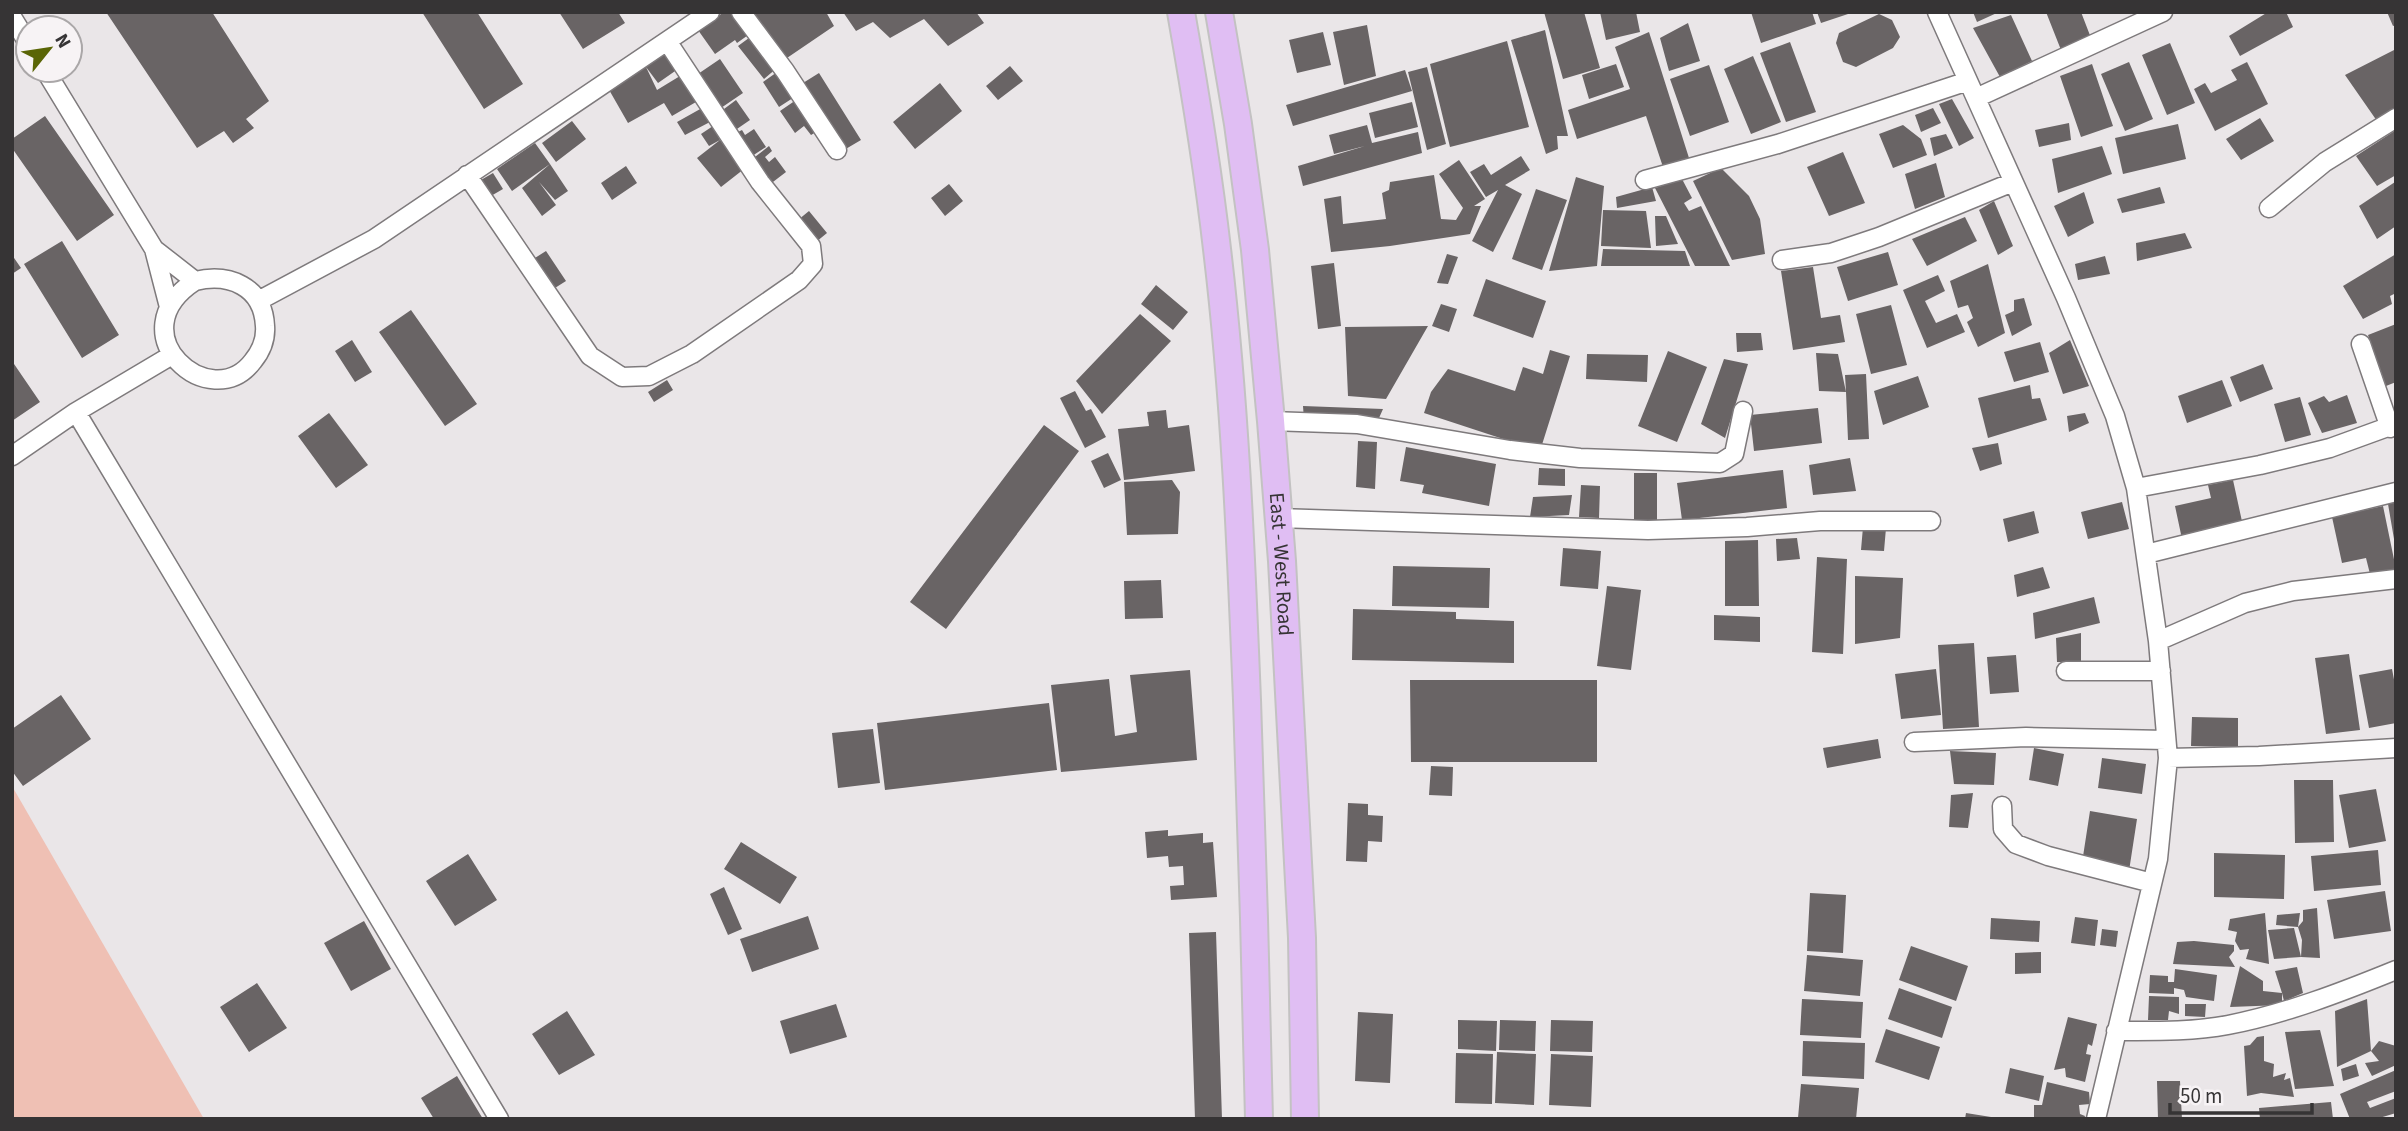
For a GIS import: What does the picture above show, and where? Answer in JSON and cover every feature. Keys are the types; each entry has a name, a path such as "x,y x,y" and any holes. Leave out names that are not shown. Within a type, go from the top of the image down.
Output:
{"main road":[{"name":"East - West Road","path":"1181,12 1201,126 1217,250 1233,420 1242,574 1259,1119"},
{"name":"East - West Road","path":"1219,12 1255,250 1271,421 1302,938 1305,1119"}],"street":[{"path":"258,300 374,239 710,12"},
{"path":"741,12 785,71 836,150"},
{"path":"1937,12 2066,299 2115,416 2136,488 2146,554 2158,641 2167,749 2158,859 2096,1119"},
{"path":"1976,99 2163,12"},
{"path":"467,175 590,356 622,377 649,376 692,354 799,280 813,264 811,246 760,182 667,41"},
{"path":"1645,180 1778,144 1968,81"},
{"path":"54,84 154,249 169,307"},
{"path":"2269,208 2325,162 2396,118"},
{"path":"1782,260 1831,253 1879,237 2013,182"},
{"path":"154,249 195,281"},
{"path":"212,277 230,279 246,287 258,300 264,317 265,335 260,352 250,366 234,375 217,379 200,377 184,369 172,355 165,339 164,321 180,290 195,281 212,277"},
{"path":"2136,488 2260,466 2330,448 2393,426 2361,344"},
{"path":"12,456 76,412 172,355"},
{"path":"1271,421 1357,424 1510,450 1580,458 1720,463 1734,454 1743,411"},
{"path":"76,412 499,1119"},
{"path":"2146,554 2396,492"},
{"path":"1278,518 1648,530 1746,527 1820,521 1931,521"},
{"path":"2158,641 2245,603 2293,591 2396,579"},
{"path":"2066,671 2161,671"},
{"path":"1914,742 2039,737 2167,749 2273,755 2396,748"},
{"path":"2003,806 2003,830 2016,844 2048,856 2152,883"},
{"path":"2116,1031 2180,1031 2229,1025 2308,1003 2396,970"}],"shaded area":[{"path":"12,786 204,1119 12,1119"}],"building":[{"path":"106,12 212,12 269,101 246,119 254,128 233,143 224,131 197,148"},
{"path":"422,12 477,12 523,84 484,109"},
{"path":"559,12 618,12 625,23 583,49"},
{"path":"724,12 736,12 751,33 715,54 698,30"},
{"path":"748,12 826,12 834,26 784,60"},
{"path":"843,12 976,12 984,23 948,46 924,19 890,38 873,22 856,31"},
{"path":"1544,12 1584,12 1600,68 1563,79"},
{"path":"1600,12 1636,12 1640,32 1606,40"},
{"path":"1751,12 1812,12 1816,24 1761,43"},
{"path":"1817,12 1851,12 1851,13 1821,23"},
{"path":"1973,12 1999,12 1977,22"},
{"path":"2046,12 2081,12 2091,38 2061,50"},
{"path":"2268,12 2286,12 2293,27 2240,56 2229,36"},
{"path":"2387,12 2396,12 2396,25 2393,26"},
{"path":"1879,14 1892,20 1900,37 1893,48 1856,67 1843,62 1836,43 1839,33"},
{"path":"2011,15 2032,61 2000,77 1973,28"},
{"path":"1688,23 1700,61 1669,71 1660,38"},
{"path":"1367,25 1376,76 1344,85 1333,32"},
{"path":"1545,30 1568,136 1557,136 1558,149 1546,154 1511,40"},
{"path":"1323,32 1331,65 1297,73 1289,40"},
{"path":"1649,32 1689,158 1663,167 1646,116 1577,139 1568,110 1630,89 1615,47"},
{"path":"753,35 778,67 764,79 738,46"},
{"path":"1507,41 1529,127 1450,147 1430,64"},
{"path":"1790,42 1816,112 1786,122 1760,53"},
{"path":"2170,43 2195,103 2167,115 2142,55"},
{"path":"2396,49 2396,109 2377,121 2345,75"},
{"path":"667,51 678,69 658,83 646,67 657,90 680,76 696,102 672,116 664,103 628,123 608,88"},
{"path":"1753,56 1781,122 1751,134 1724,69"},
{"path":"720,59 743,93 718,110 695,76"},
{"path":"2129,62 2153,119 2125,131 2101,74"},
{"path":"2247,62 2268,104 2215,131 2194,89 2205,83 2211,93 2237,80 2231,70"},
{"path":"1616,64 1624,87 1589,99 1582,75"},
{"path":"2092,64 2113,126 2081,137 2060,76"},
{"path":"1709,65 1729,122 1690,136 1670,79"},
{"path":"1010,66 1023,81 998,100 986,86"},
{"path":"1427,67 1446,144 1427,150 1408,72"},
{"path":"780,70 796,96 779,107 763,82"},
{"path":"1405,70 1412,91 1293,126 1286,105"},
{"path":"819,73 861,140 844,150 803,83"},
{"path":"940,83 962,111 915,149 893,122"},
{"path":"799,98 821,129 811,135 804,126 795,133 780,111"},
{"path":"1952,99 1974,138 1959,146 1939,104"},
{"path":"736,100 750,120 734,131 720,112"},
{"path":"1412,102 1418,127 1375,138 1369,113"},
{"path":"702,108 710,122 685,135 677,122"},
{"path":"1933,108 1941,123 1921,132 1915,115"},
{"path":"45,116 114,215 77,241 12,148 12,139"},
{"path":"2260,118 2274,141 2241,160 2226,139"},
{"path":"572,121 586,139 556,162 542,143"},
{"path":"2069,123 2071,140 2039,147 2035,130"},
{"path":"2178,124 2186,159 2123,174 2115,138"},
{"path":"1367,125 1372,143 1418,132 1422,153 1303,186 1298,166 1365,146 1334,154 1329,135"},
{"path":"1903,125 1921,139 1927,155 1893,168 1879,134"},
{"path":"713,126 720,140 709,146 701,134"},
{"path":"754,129 766,147 749,158 734,134 742,130 745,135"},
{"path":"2396,130 2396,175 2377,186 2356,156"},
{"path":"1946,134 1953,148 1934,156 1930,138"},
{"path":"720,140 744,169 721,187 697,158"},
{"path":"535,143 550,164 512,191 497,169"},
{"path":"769,146 772,151 765,157 769,162 775,157 786,172 769,185 751,160"},
{"path":"2102,146 2112,174 2058,193 2052,159"},
{"path":"1843,152 1865,203 1829,216 1807,167"},
{"path":"1521,156 1530,170 1505,185 1522,194 1493,252 1472,241 1498,190 1486,197 1470,172 1484,164 1491,175"},
{"path":"1459,160 1485,199 1474,206 1481,206 1470,234 1331,252 1324,199 1341,196 1343,224 1386,219 1382,193 1389,190 1390,182 1434,175 1441,219 1456,220 1463,208 1439,174"},
{"path":"1936,163 1945,197 1915,209 1905,174"},
{"path":"550,164 568,191 555,200 539,182 556,205 542,216 522,188"},
{"path":"626,166 637,183 612,200 601,183"},
{"path":"1721,168 1749,196 1760,219 1765,254 1732,260 1693,181"},
{"path":"493,173 503,189 484,200 474,184"},
{"path":"1576,177 1604,186 1597,266 1549,271"},
{"path":"1682,179 1692,198 1684,203 1689,211 1701,206 1730,266 1695,266 1655,188"},
{"path":"2395,182 2396,226 2377,239 2359,206"},
{"path":"949,184 963,201 945,216 931,198"},
{"path":"1652,187 1656,201 1617,208 1616,197"},
{"path":"2160,187 2165,203 2122,213 2117,199"},
{"path":"1536,189 1567,200 1542,270 1512,259"},
{"path":"2084,192 2094,223 2068,237 2054,206"},
{"path":"1994,201 2013,246 1998,255 1979,210"},
{"path":"1603,210 1646,211 1651,248 1601,246"},
{"path":"809,211 827,233 816,242 798,220"},
{"path":"1655,216 1666,216 1678,244 1656,246"},
{"path":"1965,217 1977,241 1927,266 1912,239"},
{"path":"2185,233 2192,248 2137,261 2136,243"},
{"path":"62,241 119,335 82,358 24,264"},
{"path":"1603,249 1685,251 1690,266 1601,266"},
{"path":"546,251 566,281 547,293 527,263"},
{"path":"1888,252 1898,285 1848,301 1837,267"},
{"path":"1447,254 1458,257 1448,284 1437,283"},
{"path":"2396,254 2396,293 2390,296 2392,304 2363,319 2343,286"},
{"path":"12,255 21,268 12,274"},
{"path":"2105,256 2110,274 2078,280 2075,264"},
{"path":"1334,263 1341,326 1318,329 1311,266"},
{"path":"1988,264 2005,333 1978,347 1967,322 1973,318 1968,305 1958,308 1950,281"},
{"path":"1813,267 1821,318 1840,315 1845,342 1793,350 1781,271"},
{"path":"1938,275 1945,291 1925,301 1936,323 1957,314 1965,332 1927,348 1903,290"},
{"path":"1486,279 1546,301 1533,338 1473,316"},
{"path":"1156,285 1188,312 1173,330 1141,304"},
{"path":"2024,298 2032,325 2012,336 2005,315 2014,311 2014,300"},
{"path":"1441,304 1457,309 1449,332 1432,326"},
{"path":"1891,305 1907,365 1871,374 1856,314"},
{"path":"411,310 477,404 445,426 379,332"},
{"path":"1140,314 1171,341 1102,414 1076,381"},
{"path":"2396,324 2396,382 2386,386 2368,335"},
{"path":"1428,326 1386,399 1348,396 1345,327"},
{"path":"1736,333 1761,333 1763,350 1737,352"},
{"path":"352,340 372,372 355,382 335,351"},
{"path":"2070,340 2089,386 2063,394 2049,353"},
{"path":"2040,342 2049,372 2014,382 2004,352"},
{"path":"1550,350 1570,356 1540,451 1424,413 1431,392 1448,369 1515,391 1523,367 1543,374"},
{"path":"1668,351 1707,367 1677,442 1638,426"},
{"path":"1816,353 1838,354 1846,392 1819,391"},
{"path":"1587,354 1648,355 1647,382 1586,379"},
{"path":"1724,359 1748,364 1725,438 1701,424"},
{"path":"12,361 40,402 12,421"},
{"path":"2263,364 2273,389 2240,402 2230,377"},
{"path":"1866,374 1869,439 1848,440 1845,375"},
{"path":"1918,376 1929,407 1883,425 1874,391"},
{"path":"667,380 673,390 654,402 648,392"},
{"path":"2222,380 2232,406 2187,423 2178,396"},
{"path":"2030,385 2032,399 2040,398 2047,420 1988,438 1978,398"},
{"path":"1075,391 1086,411 1091,409 1106,437 1085,448 1060,398"},
{"path":"2347,395 2357,423 2322,433 2308,403 2324,396 2329,402"},
{"path":"2300,397 2311,435 2285,442 2274,404"},
{"path":"1303,406 1383,409 1375,427 1304,420"},
{"path":"1818,408 1822,443 1754,451 1750,415"},
{"path":"1166,410 1168,428 1189,425 1195,471 1124,480 1118,429 1149,426 1147,412"},
{"path":"329,413 368,465 336,488 298,436"},
{"path":"2085,413 2089,423 2069,432 2067,416"},
{"path":"1044,425 1079,451 946,629 910,602"},
{"path":"1358,441 1377,442 1375,489 1356,487"},
{"path":"1998,443 2002,464 1980,471 1972,448"},
{"path":"1406,447 1496,464 1489,506 1422,493 1424,485 1400,481"},
{"path":"1108,453 1121,480 1104,488 1091,461"},
{"path":"1850,458 1856,491 1813,495 1809,465"},
{"path":"1539,468 1565,469 1565,486 1538,485"},
{"path":"1783,470 1787,508 1682,520 1677,483"},
{"path":"1634,473 1657,473 1657,522 1634,521"},
{"path":"1172,480 1180,492 1178,534 1127,535 1124,482"},
{"path":"2233,480 2243,526 2182,539 2175,506 2211,498 2208,485"},
{"path":"1581,485 1600,486 1599,518 1579,517"},
{"path":"1572,495 1569,515 1530,517 1533,497"},
{"path":"2122,502 2129,529 2088,539 2081,512"},
{"path":"2396,502 2396,539 2394,539 2388,504"},
{"path":"2383,506 2396,569 2370,574 2366,558 2342,563 2332,517"},
{"path":"2034,511 2039,533 2008,542 2003,519"},
{"path":"1863,527 1886,528 1884,551 1861,550"},
{"path":"1797,538 1800,559 1777,561 1776,539"},
{"path":"1758,540 1759,606 1725,606 1725,541"},
{"path":"1563,548 1601,551 1598,589 1560,586"},
{"path":"1817,557 1847,559 1843,654 1812,652"},
{"path":"1393,566 1490,568 1489,608 1392,606"},
{"path":"2043,567 2050,588 2017,597 2014,575"},
{"path":"1855,576 1903,578 1900,638 1855,644"},
{"path":"1161,580 1163,618 1125,619 1124,581"},
{"path":"1607,586 1641,590 1631,670 1597,666"},
{"path":"2094,597 2100,623 2035,639 2033,613"},
{"path":"1353,609 1456,612 1456,619 1514,621 1514,663 1352,660"},
{"path":"1714,615 1760,617 1760,642 1714,640"},
{"path":"2081,633 2081,662 2057,662 2056,638"},
{"path":"1974,643 1979,727 1943,729 1938,645"},
{"path":"2349,654 2360,730 2326,734 2315,658"},
{"path":"2016,655 2019,692 1990,694 1987,657"},
{"path":"1936,669 1941,715 1901,719 1895,674"},
{"path":"2392,669 2396,690 2396,723 2369,728 2359,675"},
{"path":"1190,670 1197,760 1061,772 1051,685 1109,679 1115,736 1137,732 1130,675"},
{"path":"1410,680 1597,680 1597,762 1411,762"},
{"path":"61,695 91,739 23,786 12,771 12,729"},
{"path":"1049,703 1057,770 885,790 877,723"},
{"path":"2192,717 2238,718 2238,747 2191,746"},
{"path":"873,729 880,783 838,788 832,733"},
{"path":"1878,739 1881,758 1827,768 1823,748"},
{"path":"2034,748 2064,754 2058,786 2029,780"},
{"path":"1950,751 1996,753 1994,785 1954,784"},
{"path":"2102,758 2146,764 2142,794 2098,788"},
{"path":"1431,766 1453,767 1452,796 1429,795"},
{"path":"2294,780 2333,780 2334,842 2295,843"},
{"path":"2376,789 2386,841 2349,848 2339,795"},
{"path":"1973,793 1968,828 1949,827 1951,795"},
{"path":"1348,803 1368,804 1368,815 1383,816 1382,842 1368,841 1367,862 1346,861"},
{"path":"2090,811 2137,819 2129,871 2082,863"},
{"path":"1168,830 1168,836 1203,833 1203,843 1213,842 1217,897 1171,900 1170,886 1184,885 1183,866 1169,867 1168,856 1147,858 1145,832"},
{"path":"741,842 797,877 780,904 724,869"},
{"path":"2378,850 2381,885 2314,891 2311,856"},
{"path":"2214,853 2285,855 2284,899 2214,897"},
{"path":"468,854 497,900 455,926 426,881"},
{"path":"724,887 742,929 728,935 710,894"},
{"path":"2385,891 2391,931 2334,939 2327,900"},
{"path":"1810,893 1846,895 1843,953 1807,951"},
{"path":"2317,908 2320,958 2301,957 2302,940 2298,927 2303,921 2303,910"},
{"path":"2265,913 2269,964 2246,959 2249,949 2240,950 2235,941 2237,932 2228,930 2230,919"},
{"path":"2300,913 2298,927 2276,925 2277,915"},
{"path":"808,916 819,949 752,972 740,939"},
{"path":"2075,917 2098,920 2095,946 2071,943"},
{"path":"1991,918 2040,921 2039,942 1990,939"},
{"path":"364,921 391,969 351,991 324,943"},
{"path":"2294,928 2301,957 2274,959 2268,930"},
{"path":"2102,929 2118,931 2116,947 2100,945"},
{"path":"1216,932 1222,1119 1195,1119 1189,933"},
{"path":"2177,942 2234,945 2234,951 2229,957 2235,967 2173,964"},
{"path":"1911,946 1968,966 1956,1001 1899,980"},
{"path":"2041,952 2041,973 2015,974 2015,953"},
{"path":"1807,955 1863,960 1860,996 1804,991"},
{"path":"2240,966 2263,981 2263,991 2282,993 2282,1005 2230,1007"},
{"path":"2297,967 2303,993 2284,1001 2275,971"},
{"path":"2175,969 2217,975 2214,1001 2186,997 2184,990 2174,988 2174,994 2149,993 2150,975 2168,976 2168,982 2174,982"},
{"path":"257,983 287,1028 249,1052 220,1007"},
{"path":"1899,988 1952,1007 1942,1038 1888,1019"},
{"path":"2149,996 2179,997 2179,1014 2169,1011 2168,1020 2148,1020"},
{"path":"1802,999 1863,1002 1861,1038 1800,1035"},
{"path":"2367,999 2371,1051 2337,1067 2335,1011"},
{"path":"836,1004 847,1037 790,1054 780,1021"},
{"path":"2185,1004 2206,1004 2205,1017 2185,1016"},
{"path":"567,1011 595,1055 559,1075 532,1034"},
{"path":"1358,1012 1393,1014 1390,1083 1355,1081"},
{"path":"2068,1017 2097,1024 2092,1046 2088,1044 2086,1054 2091,1055 2085,1082 2066,1077 2065,1068 2054,1070"},
{"path":"1458,1020 1497,1021 1496,1051 1458,1049"},
{"path":"1500,1020 1536,1021 1535,1051 1499,1050"},
{"path":"1551,1020 1593,1021 1592,1052 1550,1051"},
{"path":"1886,1029 1940,1047 1929,1080 1875,1062"},
{"path":"2320,1030 2334,1086 2295,1089 2285,1032"},
{"path":"2264,1036 2264,1061 2274,1064 2273,1077 2286,1073 2284,1080 2290,1078 2294,1097 2261,1093 2247,1096 2244,1046 2250,1045 2257,1037"},
{"path":"1803,1041 1865,1043 1864,1079 1802,1076"},
{"path":"2379,1041 2396,1046 2396,1065 2372,1076 2365,1063 2379,1061 2371,1051"},
{"path":"1497,1052 1536,1054 1534,1105 1495,1103"},
{"path":"1456,1053 1493,1054 1492,1104 1455,1103"},
{"path":"1551,1054 1593,1056 1591,1107 1549,1105"},
{"path":"2356,1064 2359,1076 2343,1081 2341,1069"},
{"path":"2010,1068 2044,1076 2039,1101 2005,1093"},
{"path":"2396,1070 2396,1091 2367,1102 2370,1108 2396,1098 2396,1113 2376,1119 2350,1119 2340,1094"},
{"path":"457,1076 483,1119 434,1119 421,1098"},
{"path":"2157,1081 2180,1081 2182,1119 2158,1119"},
{"path":"2047,1082 2089,1092 2090,1104 2079,1105 2084,1119 2034,1119 2034,1105 2042,1105"},
{"path":"1801,1084 1859,1088 1856,1119 1798,1118"},
{"path":"2331,1102 2333,1119 2260,1119 2259,1108"},
{"path":"1966,1113 1991,1117 1991,1119 1965,1119"}]}
